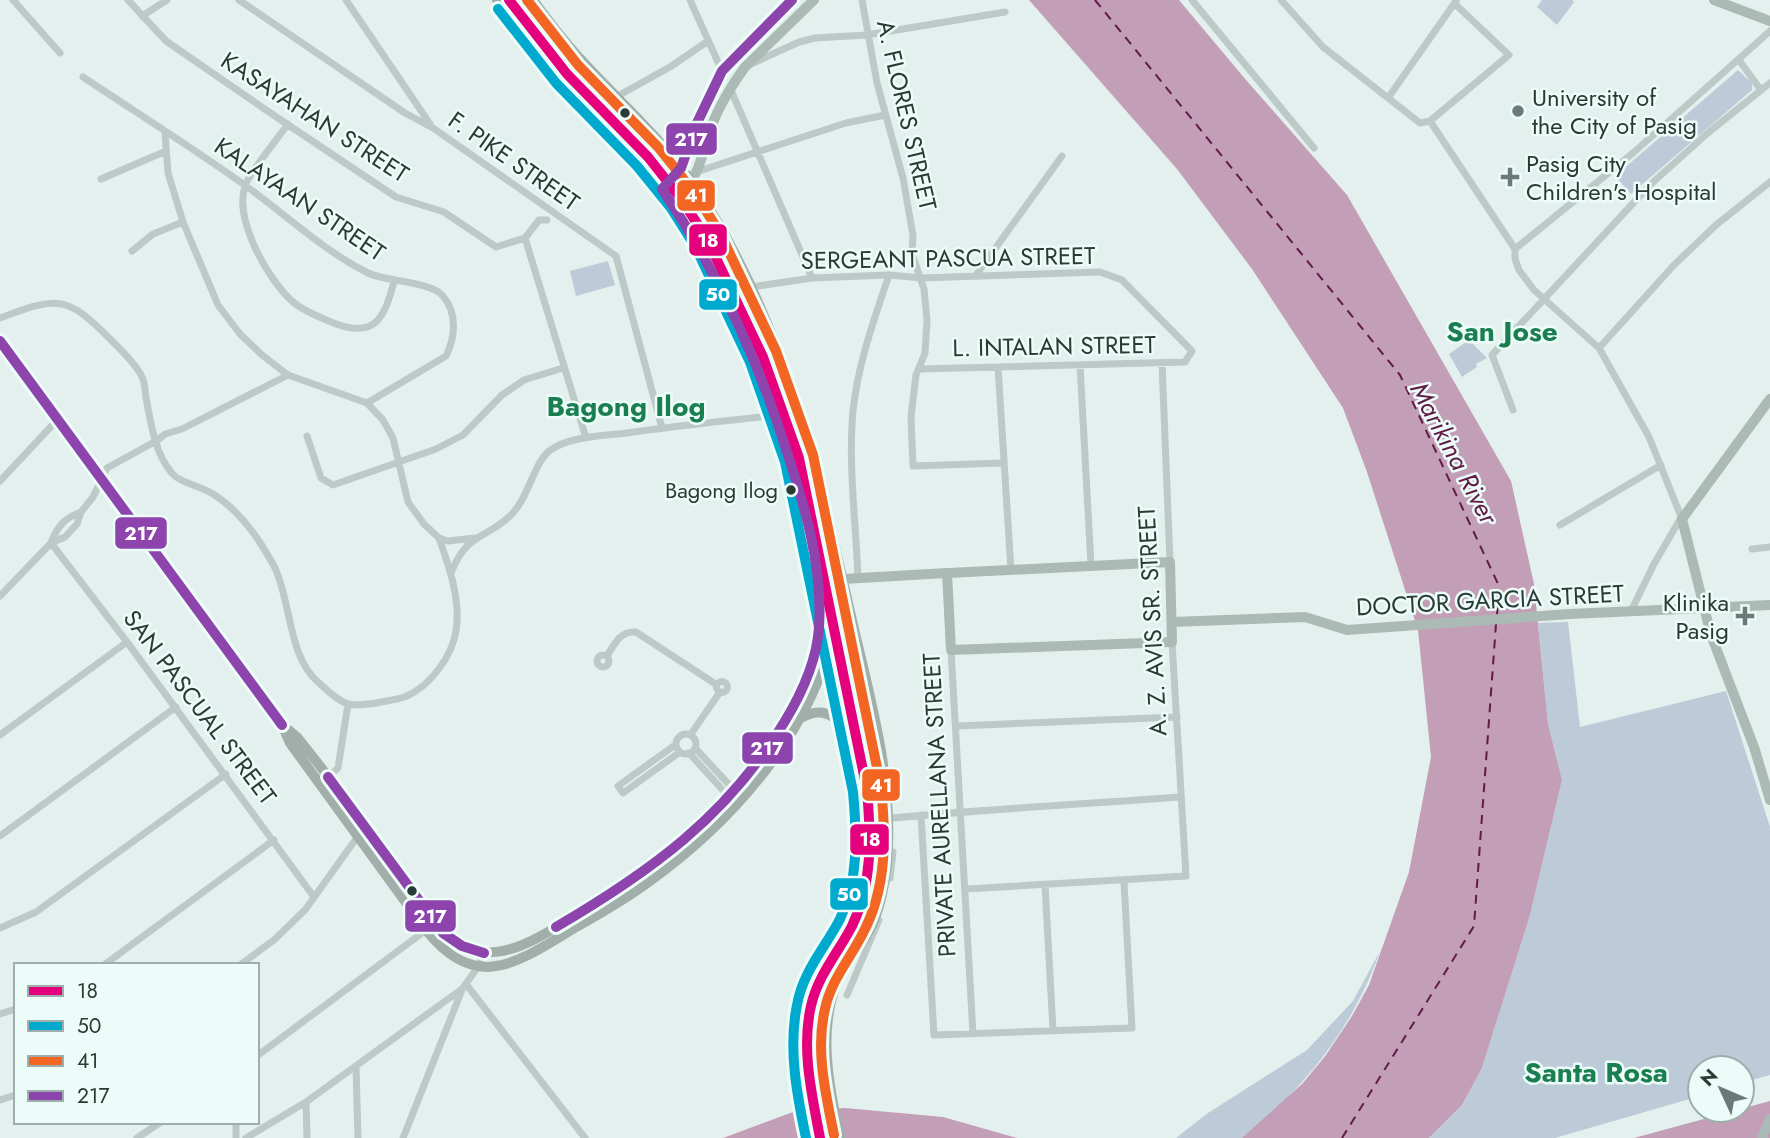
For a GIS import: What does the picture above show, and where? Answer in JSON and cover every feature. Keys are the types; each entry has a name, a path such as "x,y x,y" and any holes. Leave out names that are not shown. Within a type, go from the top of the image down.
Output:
{"main road":[{"path":"497,0 560,80 642,164 698,242 746,336 776,415 796,484 818,580 859,825 859,859 852,895 814,992 808,1048 820,1138"},
{"path":"509,0 567,74 648,157 682,200 707,239 763,357 799,458 867,790 870,824 870,861 863,898 850,929 825,966"},
{"path":"522,0 576,67 656,150 716,233 772,353 806,454 878,788 881,824 881,863 872,901 863,930 841,971 827,1015 827,1052 840,1138"},
{"path":"533,0 582,61 681,168 694,177 770,328 801,417 843,579 873,710 886,787 887,865 879,903 870,931 841,971"},
{"path":"590,110 613,94"},
{"path":"746,336 770,328"},
{"path":"0,341 282,725 290,743 426,930 445,951 459,961 478,967 508,964 607,910 664,871 734,805 771,760 812,695 830,647 843,579"},
{"path":"282,725 297,737 328,777 443,933 462,946 484,953 523,944 622,890 671,854 732,795 781,729 810,670 819,626 818,580"},
{"path":"797,721 809,714 822,712 834,717 844,728"}],"street":[{"path":"13,0 60,53"},
{"name":"KASAYAHAN STREET","path":"128,0 166,41 396,197 444,212 496,247 525,238 539,220 547,220"},
{"path":"142,16 167,0"},
{"name":"F. PIKE STREET","path":"239,0 405,113 433,128 616,256 662,428"},
{"path":"346,0 433,128"},
{"path":"690,0 722,71"},
{"path":"662,189 681,168 696,125 722,71 792,0"},
{"path":"694,177 711,126 730,88 745,66 814,0"},
{"name":"A. FLORES STREET","path":"862,0 885,115 903,178 914,235 912,254 922,278 927,320 925,353 916,375 911,417 913,466 1003,463"},
{"path":"1192,0 1314,148"},
{"path":"1281,0 1323,47 1416,123 1430,121 1509,55 1456,2 1388,98"},
{"path":"1714,0 1770,21"},
{"path":"745,66 799,42 815,38 867,35 1005,12"},
{"path":"1515,249 1614,169 1770,31"},
{"path":"613,94 670,66 708,41"},
{"path":"1739,60 1760,89"},
{"name":"KALAYAAN STREET","path":"83,76 245,185 351,263 370,274 394,282 423,286 439,292 452,317 454,332 446,356 367,403"},
{"path":"1513,410 1492,355 1651,184 1770,83"},
{"path":"730,88 812,278"},
{"path":"671,201 694,177 758,152 846,123 885,115"},
{"path":"1430,121 1515,249 1519,270 1534,290 1599,348 1649,437 1681,520 1720,661 1754,747 1770,800"},
{"path":"288,124 245,185 243,205 250,237 278,285 293,302 311,313 358,329 369,327 383,312 394,282"},
{"path":"165,133 168,173 183,222 218,305 240,334 261,355 288,375 367,403 383,420 393,438 408,502 424,524 439,538 448,541 475,538"},
{"path":"100,179 166,151"},
{"path":"976,275 1062,156"},
{"path":"1599,348 1674,265 1716,225 1770,181"},
{"path":"132,251 153,234 183,222"},
{"path":"525,238 586,438"},
{"name":"SERGEANT PASCUA STREET","path":"751,287 812,278 889,275 922,278 1100,272 1122,280 1192,351 1189,358"},
{"path":"858,578 852,469 853,411 867,341 889,275"},
{"path":"0,318 40,304 57,303 75,307 88,316 142,377 157,441 173,475 215,495 248,527 274,568 302,662 317,682 348,704 396,700 409,695 426,683 443,662 455,640 458,615 451,573 439,538"},
{"name":"L. INTALAN STREET","path":"919,369 1162,363 1185,362 1189,358"},
{"name":"A. Z. AVIS SR. STREET","path":"1124,882 1186,876 1172,642 1162,363"},
{"path":"1080,365 1091,565"},
{"path":"998,367 1011,570"},
{"path":"307,436 319,474 326,483 332,485 436,450 463,435 502,396 524,380 563,368"},
{"path":"51,543 56,528 65,519 80,512 93,497 107,468 288,375"},
{"path":"1633,607 1654,564 1681,520 1770,398"},
{"path":"451,573 460,554 475,538 514,512 525,497 541,461 561,445 586,438 776,415"},
{"path":"0,481 58,419"},
{"path":"1560,525 1661,465"},
{"path":"0,596 51,543 65,537 77,524 80,512"},
{"name":"SAN PASCUAL STREET","path":"51,543 226,774 314,897"},
{"path":"1752,549 1770,547"},
{"path":"818,580 1170,562"},
{"name":"PRIVATE AURELLANA STREET","path":"947,573 973,1034"},
{"path":"1699,588 1708,600 1724,608"},
{"name":"DOCTOR GARCIA STREET","path":"1172,622 1305,617 1347,630 1570,614 1770,605"},
{"path":"607,656 622,634 628,631 636,632 719,689 691,734"},
{"path":"0,735 127,642"},
{"path":"951,650 1172,642"},
{"path":"328,777 338,768 348,704"},
{"path":"0,836 176,707"},
{"path":"847,995 874,934 884,905 892,866 893,818 879,720 873,710"},
{"path":"956,726 1177,717"},
{"path":"691,734 680,735 678,749 623,793 618,786 678,749 692,751 732,795"},
{"path":"691,734 696,741 692,751"},
{"path":"0,928 36,912 226,774"},
{"path":"893,818 1181,797"},
{"path":"921,815 934,1035 1132,1028 1124,882 966,889"},
{"path":"243,963 287,929 358,836"},
{"path":"107,963 274,840"},
{"path":"1045,885 1053,1030"},
{"path":"259,1055 426,930"},
{"path":"403,1138 464,987 484,953"},
{"path":"246,1138 255,1136 306,1102 464,987"},
{"path":"464,987 585,1138"},
{"path":"356,1066 358,1138"},
{"path":"306,1102 307,1138"},
{"path":"1762,1138 1770,1119"},
{"path":"137,1138 157,1124"}],"shaded area":[{"path":"1542,0 1574,2 1557,25 1537,7"},
{"path":"1738,70 1752,83 1752,90 1631,194 1615,176"},
{"path":"608,261 615,285 576,296 570,271"},
{"path":"1469,340 1487,358 1462,377 1449,354"},
{"path":"1568,622 1580,727 1726,691 1770,827 1770,1075 1756,1079 1756,1054 1686,1054 1686,1100 1555,1138 1429,1138 1462,1105 1482,1068 1530,915 1562,780 1548,724 1538,623"},
{"path":"1380,951 1356,1006 1341,1031 1306,1077 1265,1119 1242,1138 1176,1138 1208,1113 1307,1050 1353,1001"}],"water":[{"name":"Marikina River","path":"1029,0 1179,0 1347,195 1511,481 1534,584 1548,724 1562,780 1530,915 1482,1068 1462,1105 1429,1138 1242,1138 1303,1083 1352,1016 1369,985 1409,872 1431,757 1418,630 1367,472 1343,408 1252,269 1177,169"},
{"path":"1770,1101 1770,1138 1634,1138 1686,1124 1756,1124 1756,1105"},
{"path":"845,1108 943,1117 1017,1138 723,1138 793,1112"}],"ferry route":[{"path":"1095,0 1400,375 1499,586 1497,615"},
{"path":"1342,1138 1474,926 1496,624"}],"transit line":[{"name":"18","path":"509,0 567,74 648,157 682,200 707,239 763,357 799,458 867,790 869,825 869,859 859,910 818,984 808,1022 807,1055 820,1138"},
{"name":"41","path":"527,0 578,65 658,147 694,192 720,233 776,351 813,455 881,787 884,824 883,861 877,898 863,933 828,998 822,1025 821,1056 834,1135"},
{"name":"217","path":"556,927 655,863 712,813 763,755 803,688 812,664 819,627 818,581 811,535 799,490 774,412 748,345 700,250 662,189 681,168 696,125 722,71 792,0"},
{"name":"50","path":"498,9 556,83 637,166 671,208 695,246 750,362 785,462 853,792 855,824 851,888 840,919 804,981 794,1022 797,1089 806,1138"},
{"name":"217","path":"0,341 282,725"},
{"name":"217","path":"328,777 443,933 462,946 484,953"}],"place":[{"name":"University of the City of Pasig","path":"1518,111"},
{"name":"Pasig City Children's Hospital","path":"1510,177"},
{"name":"Bagong Ilog","path":"791,490"},
{"name":"Klinika Pasig","path":"1745,616"}],"district":[{"name":"San Jose","path":"1502,331"},
{"name":"Bagong Ilog","path":"626,406"},
{"name":"Santa Rosa","path":"1596,1072"}]}
